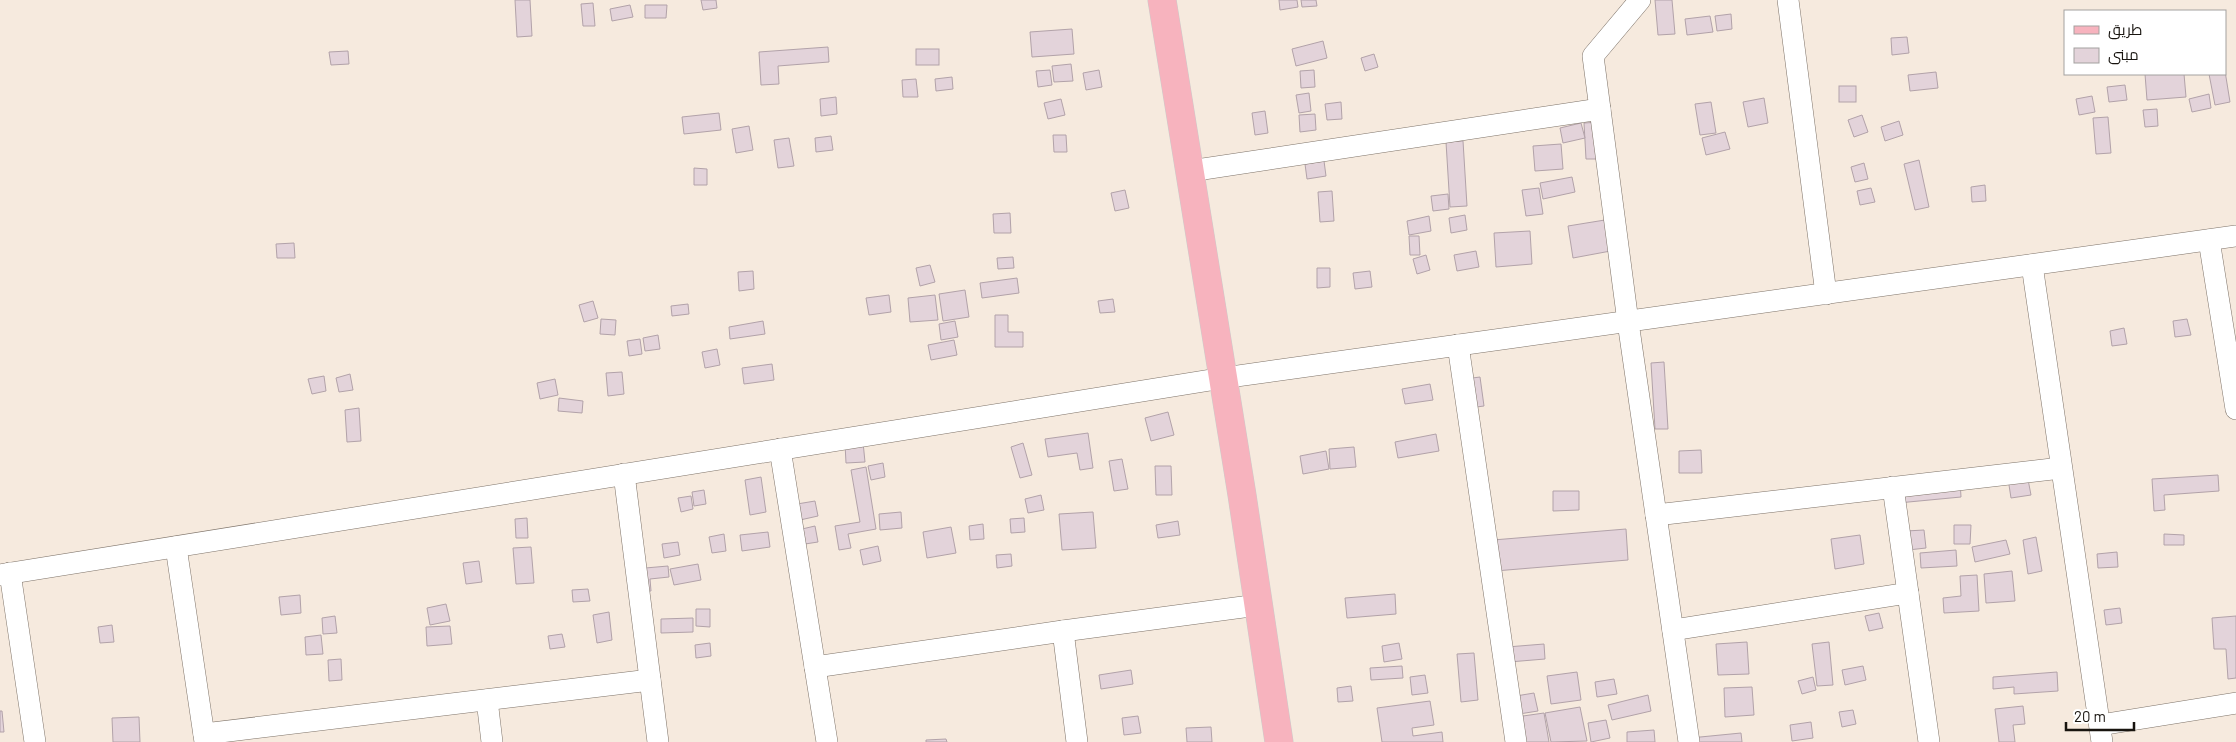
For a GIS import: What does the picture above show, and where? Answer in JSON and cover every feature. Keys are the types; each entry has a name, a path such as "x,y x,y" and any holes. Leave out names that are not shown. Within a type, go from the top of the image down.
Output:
{"main road":[{"path":"1162,0 1279,742"}],"street":[{"path":"1640,0 1593,56 1628,322 1689,742"},
{"path":"1788,0 1826,294"},
{"path":"1190,171 1600,109"},
{"path":"35,742 5,574 1223,378 2236,236"},
{"path":"2209,240 2236,410"},
{"path":"2032,265 2101,733 2236,703"},
{"path":"1458,345 1516,742"},
{"path":"780,449 827,742"},
{"path":"1656,514 2061,468"},
{"path":"624,474 658,742"},
{"path":"1893,487 1929,742"},
{"path":"176,547 204,738 650,680"},
{"path":"1673,630 1908,594"},
{"path":"815,667 1063,630 1258,605"},
{"path":"1063,630 1077,742"},
{"path":"487,700 492,742"}],"building":[{"path":"515,0 530,0 532,36 517,37"},
{"path":"701,0 716,0 717,8 703,10"},
{"path":"1279,0 1297,0 1298,7 1280,10"},
{"path":"1301,0 1316,0 1317,6 1302,7"},
{"path":"1655,0 1672,0 1675,34 1658,35"},
{"path":"593,3 595,26 583,26 581,4"},
{"path":"630,5 633,17 612,21 610,9"},
{"path":"645,5 667,5 666,18 645,18"},
{"path":"1731,14 1732,29 1717,31 1715,16"},
{"path":"1710,16 1713,32 1687,35 1685,19"},
{"path":"1072,29 1074,54 1032,57 1030,32"},
{"path":"1907,37 1909,53 1892,55 1891,38"},
{"path":"1323,41 1327,58 1296,66 1292,49"},
{"path":"828,47 829,62 778,66 779,84 761,85 759,52"},
{"path":"916,49 939,49 939,65 916,65"},
{"path":"348,51 349,64 331,65 329,52"},
{"path":"1374,54 1378,67 1365,71 1361,58"},
{"path":"1071,64 1073,81 1054,82 1052,66"},
{"path":"1050,70 1052,85 1038,87 1036,71"},
{"path":"1099,70 1102,87 1086,90 1083,73"},
{"path":"1314,70 1315,87 1301,88 1300,71"},
{"path":"1936,72 1938,88 1910,91 1908,75"},
{"path":"2145,75 2184,75 2186,97 2147,100"},
{"path":"2209,75 2226,75 2230,102 2215,105"},
{"path":"952,77 953,89 936,91 935,79"},
{"path":"916,79 918,97 903,97 902,80"},
{"path":"2125,85 2127,100 2109,102 2107,87"},
{"path":"1839,86 1856,86 1856,102 1839,102"},
{"path":"1309,93 1311,111 1299,113 1296,95"},
{"path":"2209,94 2211,108 2192,112 2189,99"},
{"path":"2092,96 2095,112 2079,115 2076,99"},
{"path":"836,97 837,114 821,116 820,99"},
{"path":"1764,98 1768,123 1748,127 1743,102"},
{"path":"1061,99 1065,115 1048,119 1044,103"},
{"path":"1341,102 1342,119 1327,120 1325,104"},
{"path":"1711,102 1716,133 1700,135 1695,104"},
{"path":"2157,109 2158,126 2145,127 2143,110"},
{"path":"1265,111 1268,133 1255,135 1252,113"},
{"path":"719,113 721,130 684,134 682,117"},
{"path":"1315,114 1316,130 1300,132 1299,115"},
{"path":"1862,115 1868,132 1854,137 1848,120"},
{"path":"2108,117 2111,153 2096,154 2093,118"},
{"path":"1899,121 1903,135 1885,141 1881,127"},
{"path":"1600,122 1602,159 1586,159 1584,123"},
{"path":"1581,123 1585,138 1563,143 1560,128"},
{"path":"749,126 753,150 736,153 732,129"},
{"path":"1725,132 1730,149 1706,155 1702,138"},
{"path":"1053,135 1066,135 1067,152 1054,152"},
{"path":"831,136 833,150 816,152 815,138"},
{"path":"789,138 794,166 778,168 774,140"},
{"path":"1463,141 1467,206 1450,207 1446,142"},
{"path":"1561,144 1563,169 1535,171 1533,146"},
{"path":"1919,160 1929,207 1915,210 1904,164"},
{"path":"1324,161 1326,176 1307,179 1305,164"},
{"path":"1864,163 1868,179 1855,182 1851,167"},
{"path":"694,168 707,169 707,185 694,185"},
{"path":"1572,177 1575,192 1543,199 1540,183"},
{"path":"1985,185 1986,201 1972,202 1971,187"},
{"path":"1539,188 1543,214 1526,216 1522,190"},
{"path":"1871,188 1875,202 1860,205 1857,191"},
{"path":"1125,190 1129,208 1115,211 1111,193"},
{"path":"1332,191 1334,221 1320,222 1318,192"},
{"path":"1448,194 1449,209 1433,211 1431,196"},
{"path":"1010,213 1011,233 994,233 993,214"},
{"path":"1465,215 1467,230 1451,233 1449,218"},
{"path":"1429,216 1431,231 1409,235 1407,221"},
{"path":"1611,219 1616,250 1573,258 1568,226"},
{"path":"1530,231 1532,264 1496,267 1494,233"},
{"path":"1409,236 1419,236 1420,255 1410,255"},
{"path":"294,243 295,258 277,258 276,244"},
{"path":"1476,251 1479,267 1457,271 1454,255"},
{"path":"1426,255 1430,270 1417,274 1413,259"},
{"path":"1013,257 1014,268 998,269 997,258"},
{"path":"930,265 935,282 920,286 916,268"},
{"path":"1317,268 1330,268 1330,287 1317,288"},
{"path":"753,271 754,289 739,291 738,272"},
{"path":"1370,271 1372,287 1355,289 1353,273"},
{"path":"1017,278 1019,293 982,298 980,283"},
{"path":"965,290 969,317 943,321 939,294"},
{"path":"889,295 891,312 869,315 866,298"},
{"path":"935,295 938,320 910,322 908,298"},
{"path":"1113,299 1115,312 1100,313 1098,301"},
{"path":"593,301 598,318 584,322 579,305"},
{"path":"688,304 689,314 672,316 671,306"},
{"path":"995,315 1008,315 1008,332 1023,332 1023,347 995,347"},
{"path":"601,319 616,320 615,335 600,334"},
{"path":"2187,319 2191,335 2175,337 2173,321"},
{"path":"763,321 765,334 730,339 729,327"},
{"path":"955,321 958,337 941,340 939,324"},
{"path":"2124,328 2127,344 2112,346 2110,331"},
{"path":"658,335 660,349 645,351 643,338"},
{"path":"640,339 642,354 629,356 627,341"},
{"path":"954,340 957,355 931,360 928,345"},
{"path":"717,349 720,365 705,368 702,352"},
{"path":"1664,362 1668,429 1655,429 1651,363"},
{"path":"772,364 774,380 744,384 742,368"},
{"path":"622,372 624,394 608,396 606,373"},
{"path":"350,374 353,390 339,392 336,378"},
{"path":"324,376 326,391 312,394 308,379"},
{"path":"1480,377 1484,406 1469,408 1465,379"},
{"path":"555,379 558,395 540,399 537,383"},
{"path":"1430,384 1433,400 1405,404 1402,389"},
{"path":"559,398 583,401 582,413 558,411"},
{"path":"359,408 361,441 347,442 345,410"},
{"path":"1168,412 1174,435 1151,441 1145,418"},
{"path":"1088,433 1093,468 1080,470 1077,453 1048,457 1045,439"},
{"path":"1436,434 1439,451 1398,458 1395,442"},
{"path":"863,442 865,462 846,463 845,444"},
{"path":"1023,443 1032,475 1020,478 1011,447"},
{"path":"1354,447 1356,467 1330,469 1329,449"},
{"path":"1701,450 1702,473 1679,473 1679,451"},
{"path":"1326,451 1329,469 1303,474 1300,456"},
{"path":"1122,459 1128,489 1114,491 1109,461"},
{"path":"883,463 885,477 871,480 868,466"},
{"path":"1155,466 1171,466 1172,495 1156,495"},
{"path":"866,467 876,529 848,534 851,548 839,550 835,526 860,522 851,470"},
{"path":"2026,469 2031,495 2011,498 2007,472"},
{"path":"2218,475 2219,491 2164,495 2165,510 2154,511 2152,479"},
{"path":"761,477 766,512 750,515 745,480"},
{"path":"1960,481 1961,497 1898,503 1896,487"},
{"path":"704,490 706,504 694,506 692,492"},
{"path":"1553,491 1579,491 1579,510 1553,511"},
{"path":"1041,495 1044,510 1028,513 1025,499"},
{"path":"691,496 693,509 681,512 678,498"},
{"path":"815,501 818,516 800,520 797,504"},
{"path":"901,512 902,528 880,530 879,514"},
{"path":"1093,512 1096,548 1062,550 1059,514"},
{"path":"527,518 528,538 516,538 515,519"},
{"path":"1024,518 1025,532 1011,533 1010,519"},
{"path":"1178,521 1180,535 1158,538 1156,525"},
{"path":"983,524 984,539 970,540 969,526"},
{"path":"1954,525 1971,525 1970,544 1954,544"},
{"path":"815,526 818,542 805,544 802,529"},
{"path":"951,527 956,553 927,558 923,532"},
{"path":"1626,529 1628,560 1495,571 1493,540"},
{"path":"1924,530 1926,548 1908,550 1906,531"},
{"path":"768,532 770,547 742,551 740,535"},
{"path":"724,534 726,551 712,553 709,537"},
{"path":"2164,534 2184,535 2184,545 2164,545"},
{"path":"1860,535 1864,564 1835,569 1831,539"},
{"path":"2036,537 2042,571 2028,574 2023,540"},
{"path":"2006,540 2010,554 1975,562 1972,547"},
{"path":"678,542 680,555 664,558 662,544"},
{"path":"878,546 881,561 863,565 860,550"},
{"path":"531,547 534,583 516,584 513,548"},
{"path":"1956,550 1957,566 1921,568 1920,553"},
{"path":"2117,552 2118,567 2098,568 2097,554"},
{"path":"1011,554 1012,566 997,568 996,555"},
{"path":"479,561 482,582 466,584 463,563"},
{"path":"698,564 701,580 674,585 670,569"},
{"path":"668,566 669,577 650,579 651,591 636,593 634,569"},
{"path":"2012,571 2015,601 1986,603 1984,574"},
{"path":"1977,575 1979,611 1944,613 1943,598 1961,596 1960,576"},
{"path":"588,589 590,601 573,602 572,590"},
{"path":"1395,594 1396,614 1347,618 1345,598"},
{"path":"300,595 301,613 281,615 279,597"},
{"path":"446,604 450,621 430,625 427,608"},
{"path":"2120,608 2122,623 2106,625 2104,610"},
{"path":"696,609 710,609 710,627 696,626"},
{"path":"609,612 612,640 597,643 593,615"},
{"path":"1879,613 1883,628 1869,631 1865,616"},
{"path":"335,616 337,633 323,634 322,618"},
{"path":"2236,616 2236,678 2228,679 2226,649 2214,649 2212,618"},
{"path":"693,618 693,632 661,633 661,619"},
{"path":"112,625 114,642 100,643 98,627"},
{"path":"450,626 452,644 427,646 426,627"},
{"path":"562,634 565,647 550,649 548,636"},
{"path":"321,635 323,654 306,655 305,637"},
{"path":"1747,642 1749,674 1718,675 1716,644"},
{"path":"1829,642 1833,685 1817,686 1812,644"},
{"path":"710,643 711,656 696,658 695,645"},
{"path":"1399,643 1402,659 1384,662 1382,646"},
{"path":"1544,644 1545,659 1509,662 1507,647"},
{"path":"1474,653 1478,700 1461,702 1457,654"},
{"path":"341,659 342,680 329,681 328,660"},
{"path":"1402,666 1403,678 1371,680 1370,668"},
{"path":"1863,666 1866,680 1845,685 1842,670"},
{"path":"1131,670 1133,684 1101,689 1099,675"},
{"path":"1577,672 1581,700 1551,704 1547,676"},
{"path":"2057,672 2058,691 2014,694 2014,687 1993,689 1993,677"},
{"path":"1425,675 1428,693 1412,695 1410,677"},
{"path":"1813,677 1816,690 1802,694 1798,681"},
{"path":"1614,679 1617,694 1597,697 1595,682"},
{"path":"1351,686 1353,701 1338,702 1337,688"},
{"path":"1752,687 1754,715 1725,717 1724,688"},
{"path":"1534,693 1538,711 1519,714 1516,696"},
{"path":"1648,695 1651,711 1612,720 1608,705"},
{"path":"1430,701 1434,725 1412,728 1413,736 1442,732 1443,742 1382,742 1377,708"},
{"path":"2023,706 2025,724 2013,725 2015,742 1999,742 1995,709"},
{"path":"1580,707 1587,741 1551,742 1545,713"},
{"path":"1853,710 1856,724 1842,727 1839,712"},
{"path":"0,711 2,711 4,732 0,732"},
{"path":"1544,713 1549,742 1520,742 1516,717"},
{"path":"1138,716 1141,733 1124,735 1122,718"},
{"path":"139,717 140,742 113,742 112,718"},
{"path":"1606,720 1610,738 1591,742 1588,723"},
{"path":"1811,722 1813,738 1792,741 1790,725"},
{"path":"1211,727 1212,742 1187,742 1186,728"},
{"path":"1654,730 1655,742 1627,742 1627,732"},
{"path":"1741,733 1742,742 1690,742 1690,738"},
{"path":"946,739 947,742 926,742 926,740"}]}
